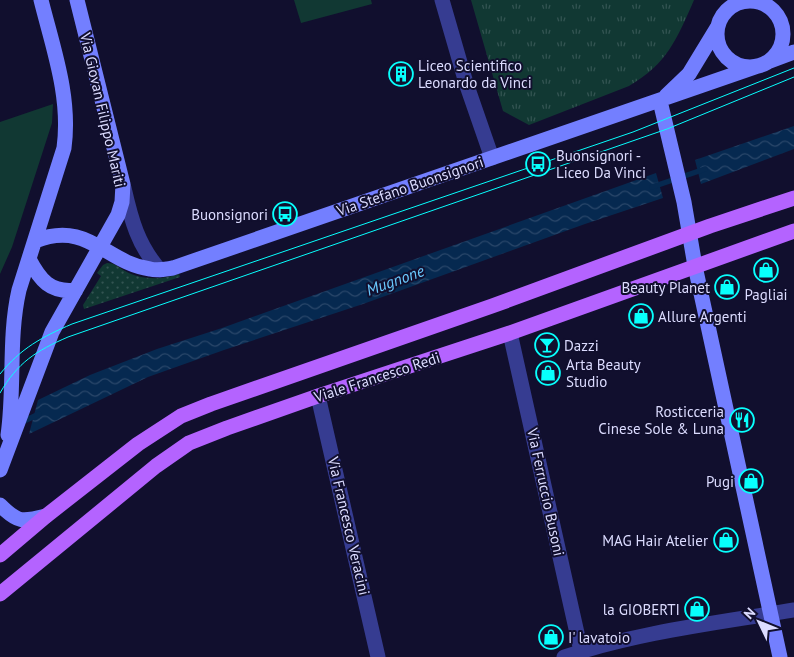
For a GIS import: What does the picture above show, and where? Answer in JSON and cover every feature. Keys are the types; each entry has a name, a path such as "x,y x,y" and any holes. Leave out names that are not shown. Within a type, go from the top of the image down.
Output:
{"main road":[{"name":"Viale Francesco Redi","path":"0,555 46,516 138,444 182,416 211,404 482,310 794,198"},
{"name":"Viale Francesco Redi","path":"0,594 179,449 189,443 318,396 510,333 794,232"}],"street":[{"name":"Via Giovan Filippo Mariti","path":"6,452 12,397 11,362 14,321 19,290 64,148 67,119 61,77 41,0"},
{"name":"Via Giovan Filippo Mariti","path":"0,470 52,332 101,247 118,215 122,202 123,184 77,0"},
{"path":"442,0 466,83 492,158"},
{"path":"720,22 729,8 738,3 764,2 776,14 783,29 779,49 765,63 743,67 728,59 718,45 720,22 728,0"},
{"name":"Via Stefano Buonsignori","path":"660,101 689,74 720,22"},
{"name":"Via Stefano Buonsignori","path":"101,247 142,268 160,270 174,268 660,101 794,52"},
{"path":"660,101 684,202 695,266 780,657"},
{"path":"123,184 138,237 146,254 160,270"},
{"path":"36,240 47,236 69,235 85,239 101,247"},
{"path":"28,260 45,283 62,290 76,290"},
{"name":"Via Ferruccio Busoni","path":"510,333 581,651"},
{"name":"Via Francesco Veracini","path":"318,396 378,657"},
{"path":"0,505 14,518 20,520 28,521 46,516"},
{"path":"564,657 581,651 638,638 794,610"}],"green space":[{"path":"294,0 371,0 372,4 301,23"},
{"path":"471,0 694,0 676,39 662,59 642,78 629,86 529,125 503,111"},
{"path":"53,104 52,123 12,247 0,274 0,122"},
{"path":"107,263 114,264 138,276 159,278 179,274 180,277 84,309 83,305 101,276 97,273"}],"water":[{"path":"794,126 794,149 701,184 695,160"},
{"path":"656,173 663,198 363,304 148,377 29,434 38,400 90,375 157,349 222,328"}],"waterway":[{"name":"Mugnone","path":"652,187 705,169"},
{"name":"Mugnone","path":"20,423 39,414"}],"tram line":[{"path":"0,374 24,350 72,324 633,132 794,68"},
{"path":"0,393 21,365 46,347 68,337 667,129 794,77"}],"place":[{"name":"Liceo Scientifico Leonardo da Vinci","path":"401,74"},
{"name":"Buonsignori - Liceo Da Vinci","path":"538,164"},
{"name":"Buonsignori","path":"285,214"},
{"name":"Pagliai","path":"766,270"},
{"name":"Beauty Planet","path":"727,287"},
{"name":"Allure Argenti","path":"641,316"},
{"name":"Dazzi","path":"547,345"},
{"name":"Arta Beauty Studio","path":"548,373"},
{"name":"Rosticceria Cinese Sole & Luna","path":"742,420"},
{"name":"Pugi","path":"751,481"},
{"name":"MAG Hair Atelier","path":"726,540"},
{"name":"la GIOBERTI","path":"697,609"},
{"name":"I' lavatoio","path":"551,637"}]}
